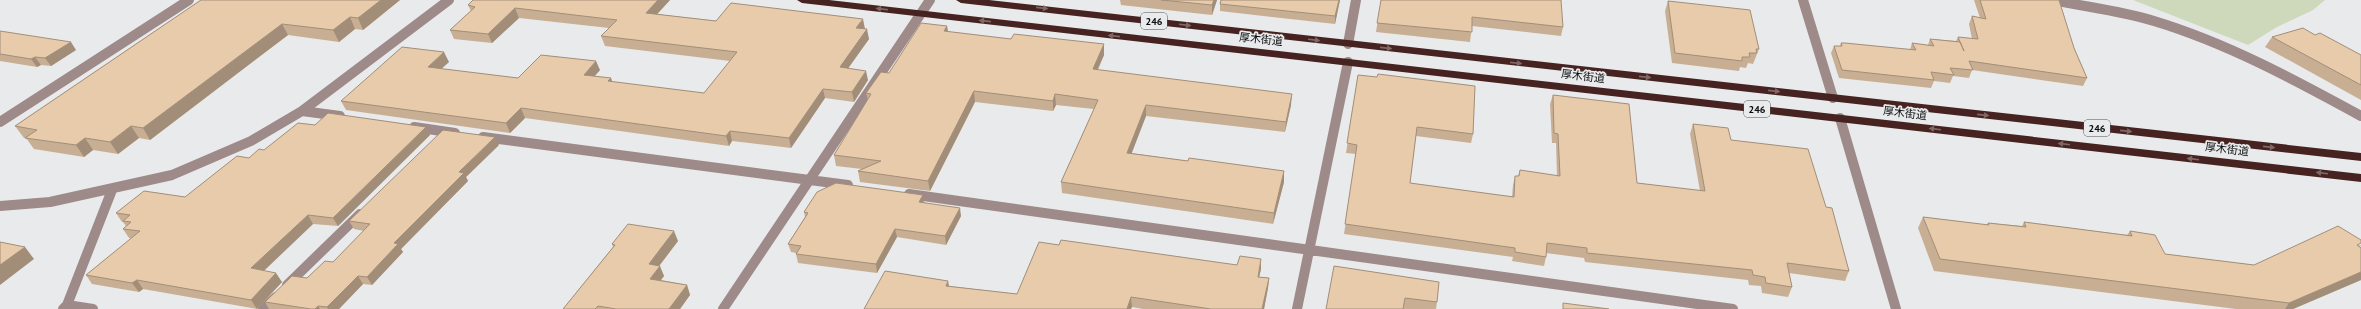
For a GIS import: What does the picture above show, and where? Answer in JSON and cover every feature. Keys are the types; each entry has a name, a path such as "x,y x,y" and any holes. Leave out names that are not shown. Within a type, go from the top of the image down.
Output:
{"highway":[{"name":"厚木街道","path":"802,0 2361,178"},
{"name":"厚木街道","path":"961,0 2361,157"}],"street":[{"path":"0,122 189,0"},
{"path":"0,206 50,202 112,190 172,175 251,141 302,111 449,0"},
{"path":"723,309 930,0"},
{"path":"1348,44 1356,0"},
{"path":"1803,0 1833,98"},
{"path":"2053,0 2154,21 2237,54 2302,84 2361,116"},
{"path":"1297,309 1348,62"},
{"path":"302,111 352,118"},
{"path":"1840,118 1896,309"},
{"path":"406,126 856,187"},
{"path":"433,142 444,131"},
{"path":"93,309 65,307 112,190"},
{"path":"895,192 1733,309"},
{"path":"263,309 371,204"}],"green space":[{"path":"2133,0 2325,0 2313,10 2277,27 2248,45"}],"building":[{"path":"201,0 381,0 358,18 350,17 333,30 282,24 143,128 131,126 110,142 85,138 76,145 25,138 37,130 15,126"},
{"path":"473,0 658,0 646,13 716,21 731,3 863,19 856,28 867,29 840,67 866,71 852,92 823,89 789,138 730,131 726,136 521,108 506,123 341,101 402,47 444,52 428,67 518,78 541,55 596,61 584,75 611,78 608,81 704,93 737,52 601,36 617,20 515,8 488,34 450,30 475,7 468,5"},
{"path":"1161,0 1214,0 1212,5"},
{"path":"1221,0 1339,0 1335,16 1220,4"},
{"path":"1381,0 1561,0 1563,27 1472,17 1472,32 1377,23"},
{"path":"1980,0 2059,0 2074,48 2087,78 1969,61 1973,70 1950,68 1954,75 1931,72 1934,80 1842,70 1834,46 1842,46 1841,43 1916,50 1912,43 1934,46 1930,39 1960,42 1964,51 1958,37 1978,39 1972,16 1986,19"},
{"path":"1668,1 1750,10 1759,49 1756,49 1757,53 1749,53 1750,57 1742,57 1742,61 1675,53"},
{"path":"921,23 947,26 944,31 1011,39 1014,34 1104,44 1093,69 1292,94 1286,122 1146,105 1127,153 1188,161 1189,158 1284,171 1274,213 1061,182 1098,100 1055,94 1053,101 974,91 928,181 858,171 881,161 834,155 871,94 866,93 881,72 889,73"},
{"path":"2303,28 2315,35 2320,33 2361,55 2361,85 2272,37"},
{"path":"0,31 71,42 45,58 35,57 31,59 0,54"},
{"path":"1378,74 1475,86 1473,134 1417,127 1410,183 1514,197 1515,176 1519,176 1520,170 1560,176 1558,134 1554,133 1553,95 1629,104 1637,183 1705,191 1693,124 1728,128 1731,140 1808,149 1826,207 1832,208 1849,271 1787,263 1792,287 1766,283 1765,277 1753,275 1752,270 1587,253 1587,248 1547,243 1546,257 1515,252 1515,248 1345,224 1357,145 1347,143 1358,75 1377,77"},
{"path":"328,113 426,127 333,218 308,215 251,268 276,273 251,300 137,280 132,283 86,275 140,231 123,229 131,222 123,221 130,215 116,213 144,191 185,197 237,156 249,158 259,149 264,150 298,123 315,125"},
{"path":"443,130 495,137 459,172 464,173 394,243 398,244 367,277 358,276 327,307 318,306 315,309 311,309 265,302 292,276 307,278 325,261 333,262 370,224 349,221"},
{"path":"836,183 923,195 919,202 960,208 945,236 895,229 876,264 796,254 801,246 788,244 808,213 804,212 817,192"},
{"path":"1923,217 1989,225 1988,223 2026,227 2024,222 2132,236 2130,231 2155,235 2165,254 2254,265 2338,226 2361,240 2361,243 2357,245 2361,248 2361,272 2289,303 1940,259"},
{"path":"628,224 674,231 649,264 660,266 650,279 687,285 669,309 616,309 598,306 595,309 563,309 615,245 612,244"},
{"path":"1061,240 1237,265 1240,256 1261,259 1258,277 1269,278 1262,309 1211,309 1131,297 1127,309 864,309 885,271 948,281 946,286 1017,294 1039,242 1059,245"},
{"path":"0,242 25,247 0,265"},
{"path":"1334,266 1439,282 1437,302 1405,298 1403,309 1326,309"},
{"path":"1563,303 1609,309 1563,309"}]}
